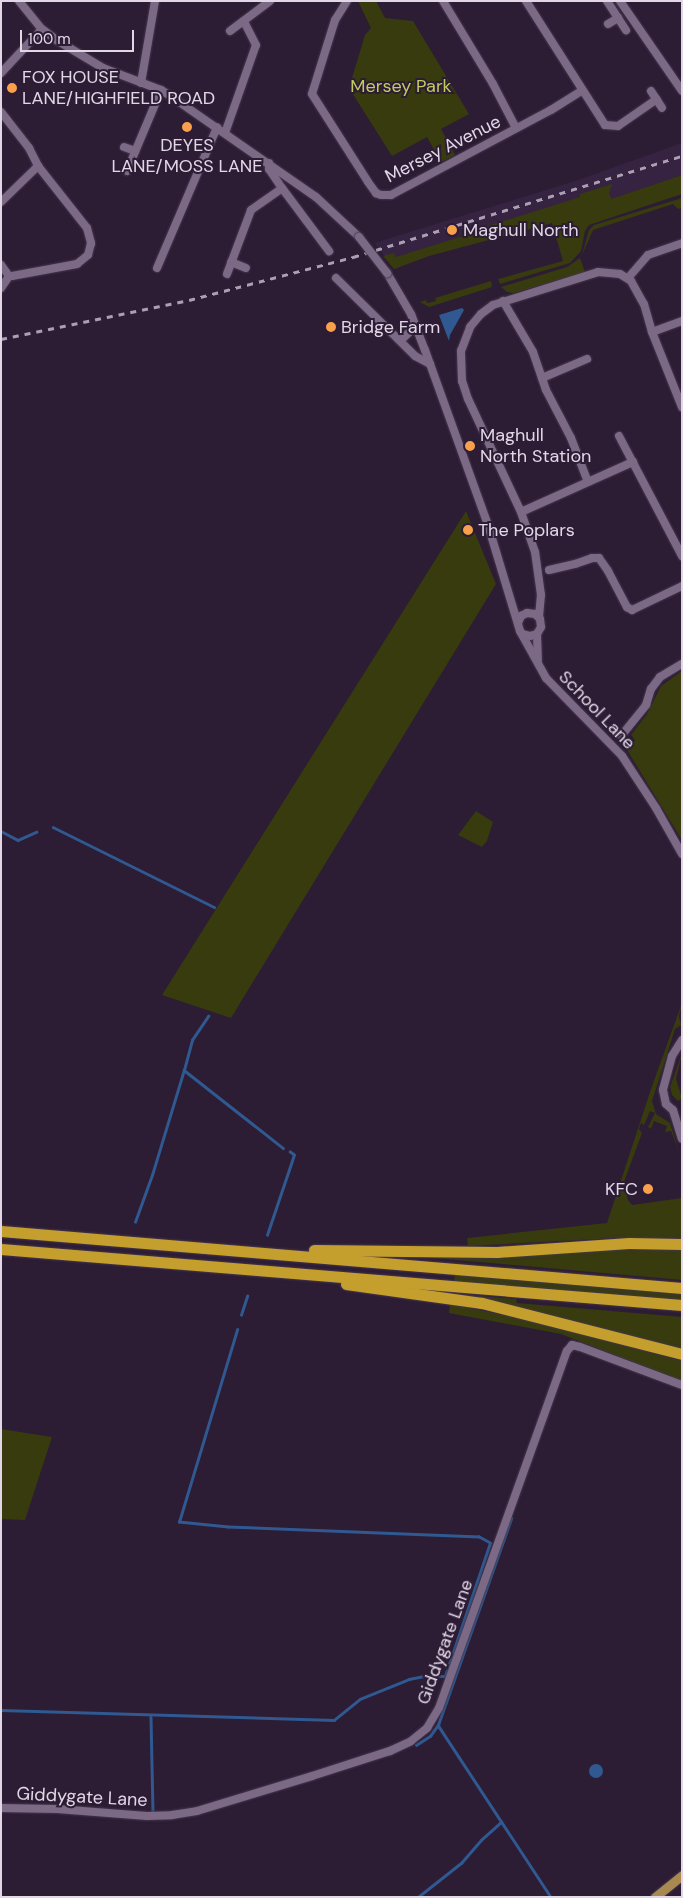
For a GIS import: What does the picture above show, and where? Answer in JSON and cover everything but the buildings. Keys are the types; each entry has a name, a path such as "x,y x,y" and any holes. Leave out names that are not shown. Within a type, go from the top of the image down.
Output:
{"highway":[{"path":"1,1231 682,1288"},
{"path":"210,1247 497,1252 628,1243 682,1244"},
{"path":"1,1249 682,1305"},
{"path":"266,1270 318,1280 482,1303 682,1354"}],"main road":[{"path":"659,1896 682,1875"}],"street":[{"name":"School Lane","path":"19,1 42,28 86,60 160,90 217,127 316,197 359,237 387,273 416,326 488,526 520,631 524,634 546,678 622,756 682,854"},
{"path":"141,83 155,1"},
{"path":"230,31 270,1"},
{"name":"Mersey Avenue","path":"346,1 335,20 312,94 376,193 391,195 582,91"},
{"path":"443,1 493,84 516,128"},
{"path":"526,1 600,120 608,127 618,126 657,99"},
{"path":"607,1 626,30"},
{"path":"620,1 682,91"},
{"path":"608,24 618,18"},
{"path":"225,133 256,45 244,21"},
{"path":"1,73 42,28"},
{"path":"127,172 160,90"},
{"path":"651,92 662,108"},
{"path":"1,112 29,148 38,166 87,228 91,243 89,253 77,264 9,276 1,288"},
{"path":"157,268 217,127"},
{"path":"124,146 135,151"},
{"path":"269,163 269,169 329,251"},
{"path":"1,202 38,166"},
{"path":"226,274 251,210 282,188"},
{"path":"628,278 648,255 682,243"},
{"path":"231,262 246,268"},
{"path":"1,265 9,276"},
{"path":"539,617 541,595 535,552 522,512 468,398 460,372 461,352 470,327 487,309 503,301 598,272 616,273 628,278 644,304 652,332 682,407"},
{"path":"336,278 401,340 415,356 430,364"},
{"path":"503,301 533,352 542,378 571,438 588,482"},
{"path":"652,332 682,321"},
{"path":"401,340 416,326"},
{"path":"542,378 587,359"},
{"path":"618,436 682,556"},
{"path":"522,512 633,462"},
{"path":"549,570 592,558 599,558 627,607 632,610 682,586"},
{"path":"518,623 521,616 529,613 541,595"},
{"name":"School Lane","path":"511,600 529,613 539,617 541,628 537,634 538,662"},
{"path":"524,634 530,636 537,634"},
{"path":"621,736 646,705 660,677 682,664"},
{"path":"682,1040 672,1056 663,1090 666,1104 673,1110 682,1139"},
{"path":"673,1110 682,1109"},
{"name":"Giddygate Lane","path":"1,1808 57,1809 147,1816 172,1816 197,1811 312,1776 390,1751 410,1741 427,1728 439,1708 567,1350 572,1345 580,1347 682,1384"}],"shaded area":[{"path":"682,143 682,175 600,203 552,223 429,256 394,269 374,243 575,181"}],"green space":[{"name":"Mersey Park","path":"358,1 376,1 385,18 413,21 469,114 441,129 455,155 441,162 427,137 392,156 349,88 365,35 371,28"},
{"path":"682,175 682,194 589,225 585,231 581,251 570,263 500,284 498,279 563,261 552,223 429,256 394,269 383,256 394,253 396,257 476,232 475,230 580,197 580,194 612,184 609,193 611,199"},
{"path":"682,198 682,208 678,209 673,204 593,230 582,255 589,230 594,225"},
{"path":"580,258 585,272 514,293 507,292 501,287 567,267"},
{"path":"491,281 492,287 429,307 420,302 426,300 427,303 436,301 435,298"},
{"path":"466,511 496,584 231,1018 162,995"},
{"path":"682,671 682,840 627,750 635,740 631,735 647,714 661,686"},
{"path":"476,811 493,822 487,841 482,847 458,835"},
{"path":"682,1003 679,1016 681,1025 675,1029 652,1101 656,1114 670,1123 679,1152 671,1131 665,1132 667,1126 654,1121 651,1129 648,1127 655,1113 650,1111 644,1125 641,1123 639,1129 642,1133 624,1182 628,1200 632,1205 682,1198 682,1238 614,1238 468,1246 467,1238 607,1223 651,1089"},
{"path":"682,1053 676,1079 682,1098 678,1101 672,1095 670,1087"},
{"path":"682,1247 682,1280 411,1256 581,1249"},
{"path":"455,1273 682,1293 681,1301 454,1281"},
{"path":"452,1294 516,1299 517,1303 682,1317 682,1350"},
{"path":"450,1304 529,1320 682,1361 682,1381 561,1334 449,1313"},
{"path":"1,1429 52,1437 25,1520 1,1519"}],"water":[{"path":"462,308 464,310 450,335 449,341 439,315"},
{"path":"593,1764 599,1764 603,1771 599,1778 593,1778 589,1774 589,1768"}],"waterway":[{"path":"53,827 214,907"},
{"path":"1,831 18,840 36,832"},
{"path":"184,1070 192,1040 208,1016"},
{"path":"135,1222 152,1175 184,1070 283,1148"},
{"path":"267,1235 294,1155 290,1152"},
{"path":"241,1315 247,1296"},
{"path":"1,1710 334,1720 360,1699 409,1679 429,1675 445,1676 490,1543 479,1537 228,1527 179,1522 237,1330"},
{"path":"416,1745 430,1736 438,1725 511,1519"},
{"path":"151,1717 153,1810"},
{"path":"438,1725 551,1897"},
{"path":"418,1897 461,1863 481,1840 501,1822"}],"railway":[{"path":"1,339 189,300 353,257 682,156"}],"place":[{"name":"FOX HOUSE LANE/HIGHFIELD ROAD","path":"12,88"},
{"name":"DEYES LANE/MOSS LANE","path":"187,127"},
{"name":"Maghull North","path":"452,230"},
{"name":"Bridge Farm","path":"331,327"},
{"name":"Maghull North Station","path":"470,446"},
{"name":"The Poplars","path":"468,530"},
{"name":"KFC","path":"648,1189"}]}
